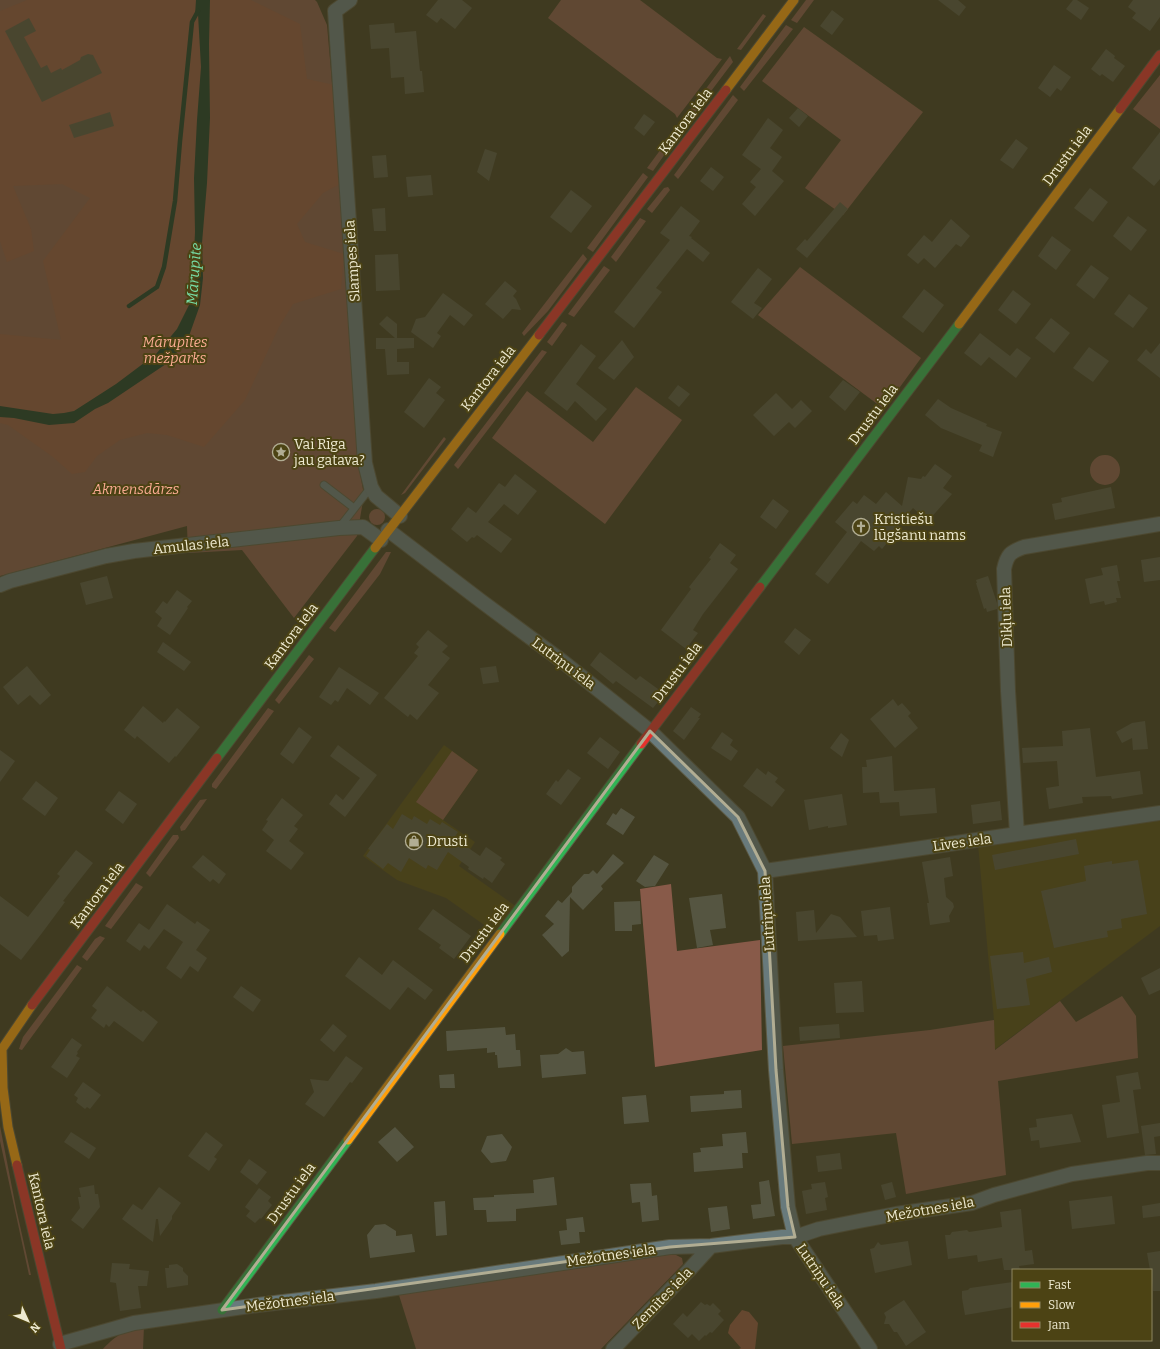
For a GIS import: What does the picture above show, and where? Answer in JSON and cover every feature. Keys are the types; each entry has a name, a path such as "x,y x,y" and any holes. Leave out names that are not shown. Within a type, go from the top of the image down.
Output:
{"main road":[{"name":"Kantora iela","path":"60,1346 8,1127 3,1088 1,1049 27,1012 385,535 662,175 794,0"},
{"name":"Drustu iela","path":"222,1310 650,731 809,523 1160,55"}],"street":[{"name":"Slampes iela","path":"350,0 331,5 365,463 371,487 376,496 400,516"},
{"name":"Dikļu iela","path":"1016,834 1008,691 1004,569 1007,557 1015,550 1024,547 1160,524"},
{"name":"Amulas iela","path":"0,585 10,581 106,556 134,551 339,528 363,527 385,535"},
{"name":"Lutriņu iela","path":"385,535 481,601 562,661 650,731 738,817 764,871 776,1078 788,1207 795,1237 870,1349"},
{"name":"Līves iela","path":"764,871 1160,813"},
{"name":"Mežotnes iela","path":"60,1346 134,1323 222,1310 376,1291 670,1247 711,1246 782,1237 795,1237 819,1229 896,1214 972,1204 994,1195 1072,1174 1147,1163 1160,1163"},
{"name":"Zemītes iela","path":"613,1349 711,1246"}],"lane":[{"path":"324,485 354,508"},
{"path":"339,528 371,487"}],"highlighted area":[{"path":"650,731 738,817 765,871 776,1070 788,1207 795,1237 670,1247 222,1310 245,1279"}],"shaded area":[{"path":"444,745 478,770 443,820 475,842 459,866 517,907 497,934 446,898 397,880 363,856"},
{"path":"1160,820 1160,926 994,1050 994,1020 978,844"}],"green space":[{"name":"Mārupītes mežparks","path":"0,0 315,0 317,2 327,25 343,210 360,473 364,495 357,536 294,618 242,550 188,553 187,526 0,576"},
{"name":"Mārupītes mežparks","path":"27,0 251,0 300,24 307,79 334,85 342,183 323,193 297,224 305,242 344,254 341,289 293,304 279,327 245,400 204,447 167,435 147,433 120,440 97,456 85,472 72,474 53,457 8,425 0,423 0,334 61,340 43,261 90,198 62,184 13,186 31,229 34,251 7,262 0,241 0,11"},
{"path":"561,0 640,0 717,58 722,59 677,118 675,114 548,18"},
{"path":"806,0 814,0 797,23 791,20"},
{"path":"763,14 766,16 741,50 737,49"},
{"path":"786,25 793,29 744,91 740,87"},
{"path":"804,27 923,112 843,215 805,188 841,140 762,81"},
{"path":"730,56 733,62 684,127 680,124"},
{"path":"1160,75 1160,129 1133,109"},
{"path":"733,95 738,100 678,179 674,175"},
{"path":"675,130 679,134 653,171 647,168"},
{"path":"643,173 648,177 593,252 587,248"},
{"path":"668,187 670,190 652,213 647,209 664,188"},
{"path":"640,218 646,221 616,262 611,257"},
{"path":"583,254 587,259 548,311 524,336 522,333"},
{"path":"604,266 610,270 574,317 568,314"},
{"path":"800,267 921,358 884,409 758,315"},
{"path":"562,322 567,325 552,346 547,342"},
{"path":"542,350 547,352 458,469 454,465"},
{"path":"636,387 682,420 605,524 492,438 527,391 593,442"},
{"path":"444,437 446,439 405,493 401,495"},
{"path":"1105,455 1116,459 1120,470 1116,481 1105,485 1094,481 1090,470 1094,459"},
{"path":"377,509 383,511 385,517 383,523 377,525 371,523 369,517 371,511"},
{"path":"386,552 391,552 380,574 335,632 329,628"},
{"path":"309,655 314,659 279,704 275,700"},
{"path":"268,708 274,711 216,789 212,787 212,784"},
{"path":"452,751 478,770 443,820 416,802"},
{"path":"207,799 185,830 181,831 180,827 200,800"},
{"path":"173,835 178,835 179,838 150,877 146,873"},
{"path":"136,883 143,887 111,929 105,926"},
{"path":"671,884 677,951 760,940 762,1050 655,1067 640,889"},
{"path":"100,936 105,938 87,961 82,957 95,939"},
{"path":"77,965 82,968 22,1050 19,1049 23,1037"},
{"path":"1122,996 1136,1016 1138,1058 998,1081 1006,1175 906,1194 896,1133 792,1144 783,1046 930,1030 994,1020 995,1050 1060,1001 1076,1022"},
{"path":"0,1126 31,1275 29,1275 0,1141"},
{"path":"666,1255 676,1255 682,1258 683,1264 601,1349 416,1349 398,1292"},
{"path":"742,1310 749,1312 758,1323 755,1349 739,1349 741,1348 728,1333 730,1325"},
{"path":"144,1326 143,1349 103,1349 122,1334"}],"water":[{"name":"Mārupīte","path":"196,0 210,0 210,118 202,243 203,278 200,305 189,336 166,364 108,403 95,409 74,423 49,425 14,418 0,417 0,406 53,414 74,411 116,384 156,354 177,329 190,303 195,232 194,178 201,67 198,14 195,15"}],"building":[{"path":"438,0 462,0 472,8 455,29 441,18 437,23 426,15"},
{"path":"938,0 958,0 966,7 959,16"},
{"path":"1073,0 1077,0 1089,8 1081,20 1066,9"},
{"path":"1133,0 1160,0 1160,17 1150,31 1132,18 1136,13 1128,7"},
{"path":"832,10 844,19 832,35 820,26"},
{"path":"29,18 36,31 24,37 41,68 47,65 51,73 61,68 62,70 88,54 93,55 102,73 42,102 5,31"},
{"path":"394,23 395,33 416,31 420,71 422,71 424,92 405,94 404,77 391,78 389,48 371,49 369,25"},
{"path":"1106,49 1115,56 1114,58 1125,66 1113,82 1102,74 1100,76 1091,69"},
{"path":"1054,65 1071,77 1061,91 1057,88 1050,97 1038,88"},
{"path":"798,108 808,116 799,127 789,118"},
{"path":"110,112 114,126 74,138 69,125"},
{"path":"644,114 655,122 644,136 634,128"},
{"path":"768,118 783,130 770,148 782,157 772,171 784,181 755,216 742,204 756,187 750,182 761,169 742,155"},
{"path":"1160,132 1160,179 1154,186 1132,168"},
{"path":"1016,139 1028,148 1013,169 1000,160"},
{"path":"485,149 497,153 489,181 477,172"},
{"path":"386,155 388,177 374,178 372,156"},
{"path":"711,167 724,177 713,191 700,181"},
{"path":"431,175 433,195 408,197 406,177"},
{"path":"1090,188 1108,202 1093,222 1074,208"},
{"path":"571,190 592,206 571,233 550,217"},
{"path":"840,202 848,209 807,258 796,249 805,239 807,241"},
{"path":"681,206 700,221 689,236 710,253 703,262 687,249 656,288 662,292 634,328 614,312 670,240 660,233"},
{"path":"385,208 386,231 374,231 372,209"},
{"path":"1128,216 1147,230 1131,251 1113,236"},
{"path":"951,219 970,236 961,247 956,244 935,268 924,258 918,264 907,255 924,235 932,242"},
{"path":"1052,236 1071,250 1056,270 1038,256"},
{"path":"398,254 400,290 376,291 375,255"},
{"path":"1091,265 1109,278 1094,299 1076,285"},
{"path":"758,268 772,279 754,303 762,308 753,319 731,302"},
{"path":"505,281 517,291 513,296 521,310 512,309 503,319 485,304"},
{"path":"924,289 944,305 923,333 902,317"},
{"path":"1013,290 1031,304 1016,324 998,310"},
{"path":"443,293 473,315 464,326 450,315 437,333 441,336 433,348 411,332 416,319 425,317"},
{"path":"1129,294 1148,308 1133,328 1114,314"},
{"path":"387,316 397,324 397,338 414,338 414,348 397,349 397,362 409,362 409,374 387,375 385,349 376,349 376,338 395,338 379,324"},
{"path":"1051,318 1070,333 1054,353 1035,338"},
{"path":"980,333 1010,356 1017,348 1031,358 1016,378 989,357 981,366 964,353"},
{"path":"622,340 634,357 614,380 598,368"},
{"path":"1160,343 1160,378 1137,360 1146,349 1151,354"},
{"path":"581,344 596,356 576,384 607,409 596,421 575,401 567,411 544,393"},
{"path":"1089,347 1109,361 1093,382 1073,368"},
{"path":"429,378 441,387 436,393 445,400 424,428 404,412"},
{"path":"843,380 860,392 845,411 829,397"},
{"path":"678,385 690,394 679,407 668,398"},
{"path":"776,393 792,409 801,400 812,411 795,428 789,422 774,436 753,415"},
{"path":"938,399 951,408 987,424 986,426 1002,432 993,457 979,451 982,445 941,428 925,415"},
{"path":"935,464 952,476 943,488 952,494 928,521 913,508 898,525 900,527 882,549 879,546 874,551 861,541 828,584 815,574 847,532 835,522 853,501 857,504 864,495 876,504 886,492 902,506 908,477 921,479 923,476 925,477"},
{"path":"515,474 537,491 518,515 504,504 488,522 512,539 501,553 477,535 474,538 472,537 467,542 451,529 468,507 476,513 499,483 505,487"},
{"path":"1111,487 1115,508 1055,520 1052,504 1062,502 1061,498"},
{"path":"773,499 789,511 776,529 760,517"},
{"path":"720,543 736,555 730,563 738,569 703,614 693,630 698,633 686,649 661,630 691,589 689,587 711,559 709,558"},
{"path":"1160,557 1160,580 1144,582 1141,560"},
{"path":"1117,565 1120,581 1117,581 1121,598 1116,598 1117,602 1105,605 1104,601 1090,604 1085,579 1103,575 1101,568"},
{"path":"107,576 113,598 86,605 80,583"},
{"path":"988,576 997,603 997,609 987,612 986,608 984,609 976,580"},
{"path":"177,590 192,601 170,635 157,626 162,618 155,612 163,601 167,604"},
{"path":"795,628 811,640 799,655 784,642"},
{"path":"428,630 448,646 442,652 450,658 428,685 439,693 417,720 410,714 408,717 384,698 418,656 414,653 419,647 416,644"},
{"path":"163,642 191,662 184,671 157,652"},
{"path":"600,652 636,680 640,676 658,689 656,693 662,697 653,708 616,681 613,684 590,665"},
{"path":"27,666 51,695 40,705 30,695 18,705 3,687"},
{"path":"496,666 499,682 483,684 480,668"},
{"path":"339,667 379,693 370,705 347,688 338,702 335,700 331,705 319,697"},
{"path":"893,699 898,706 902,703 911,713 908,716 918,728 895,748 870,719"},
{"path":"143,706 163,723 177,708 200,727 176,757 175,756 169,763 137,736 135,739 124,730"},
{"path":"691,707 701,714 698,718 700,718 684,740 673,731"},
{"path":"1145,721 1148,749 1133,750 1132,738 1122,743 1116,732 1132,723"},
{"path":"299,727 312,737 293,764 280,754"},
{"path":"1090,728 1096,777 1140,771 1143,794 1112,799 1111,796 1082,797 1083,803 1049,809 1046,788 1059,786 1057,761 1023,763 1022,748 1063,746 1062,731"},
{"path":"722,732 733,740 730,745 738,751 731,761 711,748"},
{"path":"841,733 849,740 842,757 830,748"},
{"path":"600,737 620,752 608,769 587,753"},
{"path":"338,745 377,775 345,817 329,804 336,794 343,800 360,778 330,756"},
{"path":"0,750 15,761 0,782"},
{"path":"892,756 894,791 935,788 937,813 900,816 899,802 880,803 879,792 863,793 862,767 867,767 866,760"},
{"path":"757,768 766,775 768,771 778,778 775,782 785,790 772,807 743,786"},
{"path":"568,769 581,778 561,805 546,794 556,780 558,782"},
{"path":"36,781 58,798 45,816 22,799"},
{"path":"119,791 137,804 123,824 105,810"},
{"path":"842,794 847,825 828,828 828,826 809,830 804,800"},
{"path":"282,798 303,815 294,826 298,829 289,841 304,853 291,870 266,851 274,840 262,830 268,821 266,820"},
{"path":"1000,801 1002,820 973,824 971,805"},
{"path":"621,808 635,817 623,835 606,824 613,813 616,815"},
{"name":"Drusti","path":"402,814 412,820 414,816 427,824 430,819 440,825 442,822 458,832 454,838 480,856 486,847 502,858 500,860 505,864 492,883 468,869 469,867 448,852 437,870 428,865 426,869 409,858 401,872 388,863 383,869 366,856 370,850 368,849 387,824 393,829"},
{"path":"1076,839 1079,854 995,870 992,855"},
{"path":"76,850 93,863 63,901 65,902 21,960 0,944 0,896 28,917 60,876 57,874"},
{"path":"613,854 624,863 601,886 603,889 583,910 570,897 569,951 562,957 542,935 554,924 545,916 558,900 562,903 572,892 572,887 584,874 589,874 593,870 597,874"},
{"path":"203,855 226,874 219,884 213,879 210,882 192,867"},
{"path":"654,855 669,864 655,886 645,887 636,881"},
{"path":"950,857 953,876 944,878 946,897 953,903 954,907 949,916 950,922 930,925 927,903 929,903 922,862"},
{"path":"1138,860 1147,914 1121,919 1122,928 1107,931 1108,937 1054,948 1041,891 1086,881 1084,866 1112,861 1112,864"},
{"path":"722,894 726,928 710,930 713,945 697,948 689,898"},
{"path":"640,901 641,924 632,925 632,931 615,931 614,902"},
{"path":"167,904 195,924 197,921 210,930 196,950 207,958 198,972 190,966 181,979 166,968 183,942 164,929 149,949 144,945 140,951 126,941 139,923 149,930"},
{"path":"890,907 894,939 878,941 877,935 864,936 861,911"},
{"path":"433,909 471,936 454,959 439,948 441,945 418,929"},
{"path":"814,910 816,933 831,914 840,917 857,937 798,941 796,912"},
{"path":"1023,952 1024,963 1049,957 1052,972 1026,979 1030,1005 997,1009 990,956"},
{"path":"359,957 382,975 393,960 433,990 425,1000 408,987 390,1010 345,976"},
{"path":"1160,968 1160,990 1149,995 1141,978"},
{"path":"862,981 864,1012 836,1013 834,983"},
{"path":"107,986 141,1012 143,1010 158,1022 143,1042 114,1021 109,1027 106,1024 104,1028 91,1018 97,1010 92,1006"},
{"path":"241,986 261,1000 253,1012 233,997"},
{"path":"333,1024 347,1036 334,1052 320,1040"},
{"path":"839,1024 840,1038 800,1041 799,1027"},
{"path":"505,1027 506,1035 515,1034 516,1050 520,1050 521,1066 498,1068 497,1055 495,1055 495,1052 487,1053 487,1048 447,1051 446,1031"},
{"path":"72,1038 82,1045 76,1056 80,1058 67,1078 51,1067"},
{"path":"566,1048 572,1052 584,1051 586,1074 542,1078 540,1055 558,1054"},
{"path":"346,1056 363,1068 352,1083 350,1082 324,1117 305,1104 314,1092 310,1079 328,1081"},
{"path":"1138,1072 1141,1089 1133,1090 1139,1133 1107,1138 1102,1105 1120,1102 1116,1076"},
{"path":"454,1074 455,1088 440,1088 439,1075"},
{"path":"83,1082 101,1095 90,1109 87,1107 85,1109 76,1102 78,1098 74,1095"},
{"path":"741,1090 742,1108 691,1112 690,1096 724,1094 724,1091"},
{"path":"646,1095 649,1122 624,1124 622,1097"},
{"path":"1072,1114 1081,1142 1040,1148 1039,1140 1031,1141 1029,1128 1037,1127 1036,1119"},
{"path":"1160,1123 1160,1136 1154,1137 1156,1154 1145,1155 1141,1126"},
{"path":"395,1127 414,1147 397,1162 378,1142"},
{"path":"71,1132 96,1148 89,1159 64,1142"},
{"path":"206,1132 223,1145 214,1157 217,1159 209,1171 188,1156"},
{"path":"746,1132 748,1153 742,1153 743,1168 694,1172 693,1153 701,1152 700,1148 723,1146 722,1134"},
{"path":"502,1134 512,1147 506,1161 491,1163 481,1151 487,1136"},
{"path":"840,1153 842,1169 818,1172 816,1156"},
{"path":"249,1159 267,1172 257,1185 240,1172"},
{"path":"554,1177 557,1205 516,1209 516,1221 487,1222 486,1210 474,1210 473,1198 494,1197 494,1195 534,1193 533,1180"},
{"path":"769,1180 775,1216 753,1219 751,1205 761,1204 759,1182"},
{"path":"825,1182 828,1197 825,1198 827,1210 806,1214 802,1191 812,1189 811,1184"},
{"path":"892,1182 896,1197 885,1200 881,1185"},
{"path":"651,1183 652,1196 657,1195 659,1220 642,1222 640,1202 632,1203 630,1184"},
{"path":"94,1185 95,1194 98,1194 100,1207 83,1229 71,1220 80,1208 78,1197 81,1197 79,1188"},
{"path":"159,1187 181,1203 160,1236 158,1219 156,1219 153,1242 122,1219 133,1204 142,1210"},
{"path":"259,1188 271,1197 268,1201 272,1205 261,1219 260,1218 255,1223 246,1216 250,1211 245,1207"},
{"path":"1112,1196 1115,1224 1072,1229 1069,1201"},
{"path":"445,1201 447,1235 436,1236 434,1202"},
{"path":"1160,1203 1160,1216 1143,1218 1142,1206"},
{"path":"727,1206 730,1229 711,1232 708,1208"},
{"path":"1021,1209 1025,1251 1032,1250 1034,1264 1019,1266 1020,1269 1004,1270 1002,1258 978,1262 977,1255 948,1259 945,1235 950,1235 952,1232 967,1230 969,1232 1002,1227 1000,1212"},
{"path":"583,1217 585,1232 579,1232 580,1243 561,1245 559,1231 567,1230 566,1219"},
{"path":"385,1224 396,1231 396,1236 412,1234 415,1252 370,1258 367,1235 375,1225"},
{"path":"908,1241 912,1265 875,1273 870,1249 874,1248 878,1242 881,1245"},
{"path":"1160,1251 1160,1291 1153,1291 1152,1269 1150,1269 1147,1253"},
{"path":"112,1263 130,1264 129,1269 149,1271 147,1286 138,1286 141,1308 120,1311 116,1283 110,1282"},
{"path":"177,1264 183,1268 183,1271 188,1276 188,1285 167,1288 165,1268 169,1268 169,1265"},
{"path":"1012,1282 1012,1307 965,1315 962,1291 970,1288"},
{"path":"904,1300 926,1332 906,1346 897,1332 894,1332 889,1324 884,1324 886,1317 884,1313"},
{"path":"701,1302 710,1306 713,1303 721,1311 718,1314 724,1320 712,1333 710,1332 706,1336 705,1335 699,1341 692,1334 688,1338 673,1324 683,1313 687,1317"}],"waterway":[{"path":"129,306 157,287 164,267 175,201 192,22 198,11"}],"traffic: fast":[{"path":"760,587 959,324"},
{"path":"217,758 375,548"},
{"path":"500,934 641,744"},
{"path":"222,1310 348,1140"}],"traffic: slow":[{"path":"726,90 794,0"},
{"path":"959,324 1120,109"},
{"path":"375,548 539,335"},
{"path":"348,1140 500,934"},
{"path":"17,1165 8,1127 3,1088 2,1049 32,1005"}],"traffic: jam":[{"path":"1120,109 1160,55"},
{"path":"539,335 726,90"},
{"path":"641,744 760,587"},
{"path":"32,1005 217,758"},
{"path":"17,1165 61,1349"}],"place":[{"name":"Vai Rīga jau gatava?","path":"281,452"},
{"name":"Kristiešu lūgšanu nams","path":"861,527"},
{"name":"Drusti","path":"414,841"}],"park label":[{"name":"Akmensdārzs","path":"136,489"}]}
